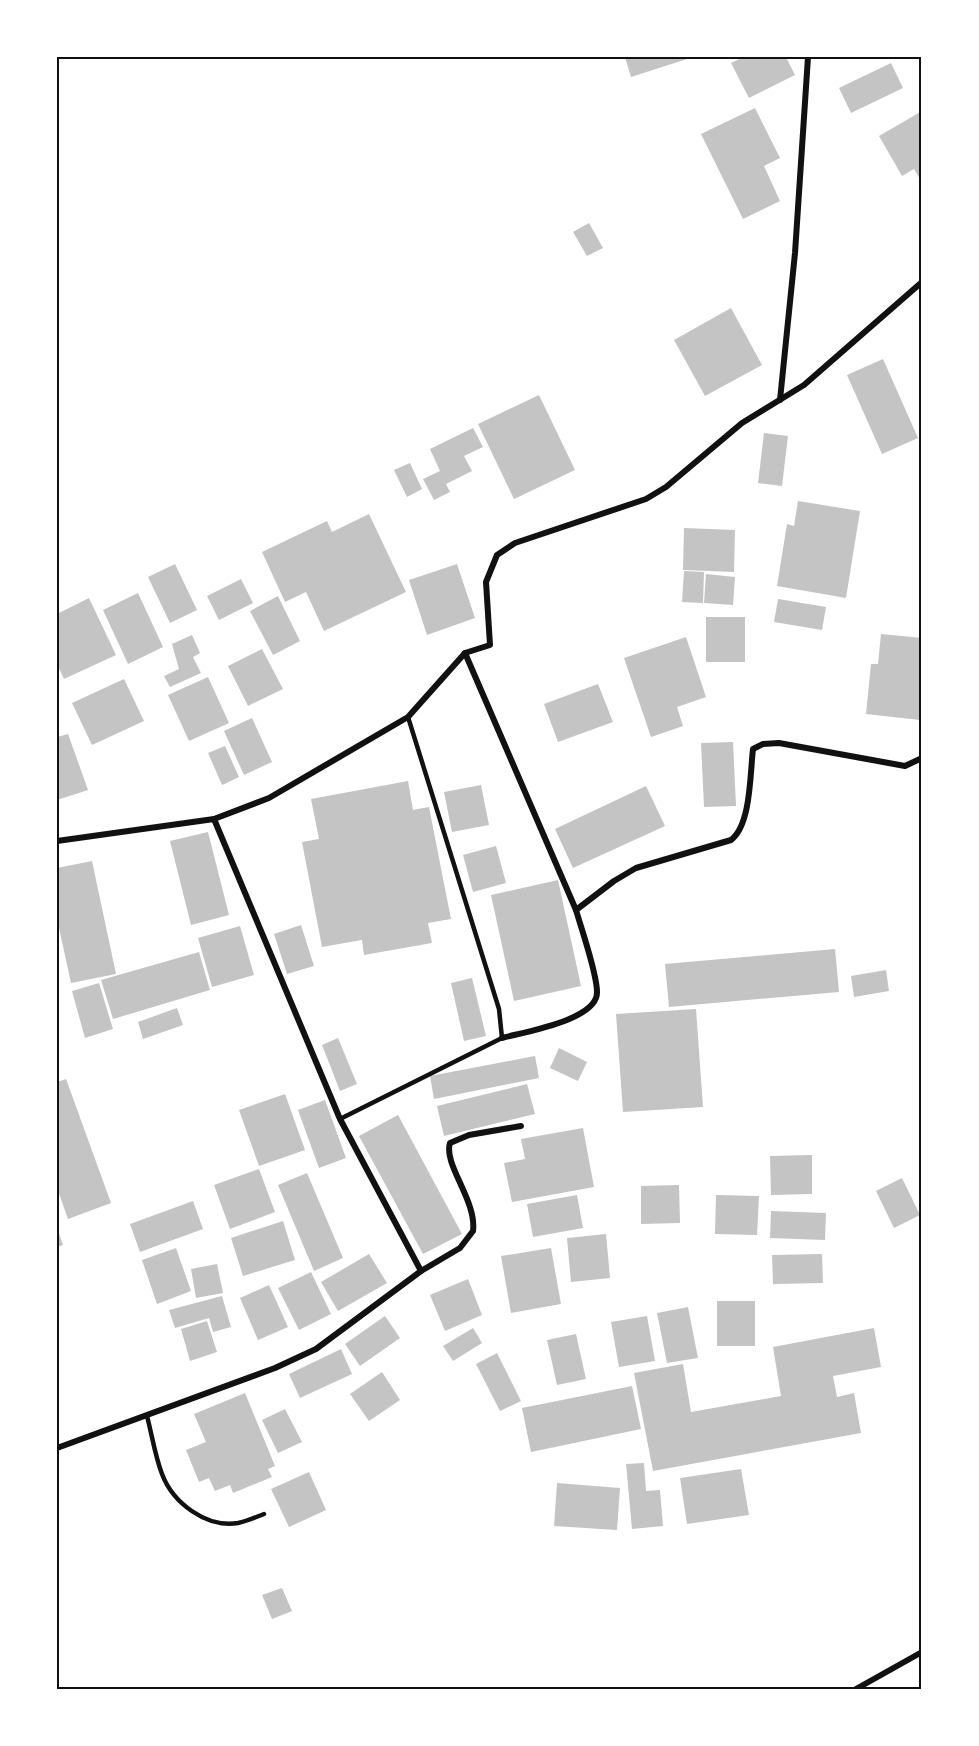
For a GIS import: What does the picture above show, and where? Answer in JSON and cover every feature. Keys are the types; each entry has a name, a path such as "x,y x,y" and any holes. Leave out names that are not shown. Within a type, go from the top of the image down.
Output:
{"street":[{"path":"780,400 795,253 808,57"},
{"path":"57,841 214,819 269,798 408,717 465,654 489,645 486,582 497,555 515,543 646,499 666,487 742,423 804,385 922,282"},
{"path":"465,654 576,910 598,993 593,1007 576,1017 502,1038"},
{"path":"576,910 614,881 636,868 731,840 739,834 744,822 753,749 763,744 779,743 904,766 922,758"},
{"path":"214,819 340,1119 421,1271"},
{"path":"57,1448 275,1368 316,1349 421,1271 460,1248 473,1231 472,1207 451,1160 448,1150 450,1143 468,1135 521,1126"},
{"path":"856,1689 922,1652"}],"lane":[{"path":"340,1119 502,1038 499,1009 408,717"},
{"path":"147,1416 162,1474 172,1495 201,1516 221,1523 238,1522 264,1514"}],"building":[{"path":"625,57 686,57 687,59 631,77"},
{"path":"744,57 786,57 795,75 749,98 731,63"},
{"path":"891,63 903,88 851,113 839,88"},
{"path":"755,108 780,158 764,166 780,201 743,219 701,134"},
{"path":"922,111 922,182 914,169 902,176 879,136"},
{"path":"589,223 603,248 587,256 573,232"},
{"path":"731,308 762,365 705,396 674,340"},
{"path":"883,359 918,438 882,454 847,375"},
{"path":"539,395 575,470 514,499 478,424"},
{"path":"473,428 483,447 464,456 472,471 446,484 450,492 434,500 423,479 440,471 430,449"},
{"path":"764,433 788,436 782,486 758,483"},
{"path":"410,463 422,489 407,497 394,470"},
{"path":"798,501 860,511 846,598 777,586 787,524 794,526"},
{"path":"369,514 406,592 324,631 306,592 285,602 262,552 327,521 332,532"},
{"path":"684,528 735,530 734,572 683,570"},
{"path":"175,564 197,610 170,623 148,577"},
{"path":"457,564 475,618 427,635 409,580"},
{"path":"684,571 704,572 703,603 682,602"},
{"path":"706,574 735,577 733,605 704,603"},
{"path":"241,579 253,603 219,620 207,596"},
{"path":"138,593 163,647 128,664 103,610"},
{"path":"278,596 300,641 273,655 250,611"},
{"path":"89,598 116,655 64,679 57,664 57,614"},
{"path":"778,599 826,607 822,630 774,622"},
{"path":"706,617 745,617 745,662 706,662"},
{"path":"881,634 922,638 920,720 866,714 871,664 878,664"},
{"path":"192,635 200,653 193,657 201,673 170,687 164,676 179,669 172,644"},
{"path":"686,637 706,697 677,707 683,726 651,737 624,658"},
{"path":"262,649 283,689 248,706 228,666"},
{"path":"208,677 229,723 189,741 168,695"},
{"path":"124,679 144,721 92,745 72,703"},
{"path":"598,684 613,722 558,742 544,704"},
{"path":"252,718 272,762 244,775 224,731"},
{"path":"68,734 88,790 57,800 57,737"},
{"path":"733,742 736,806 704,807 701,743"},
{"path":"225,746 239,777 222,785 208,753"},
{"path":"408,781 413,810 429,807 451,919 428,923 432,943 364,955 362,940 322,947 302,842 319,839 311,799"},
{"path":"481,785 489,825 452,832 444,792"},
{"path":"646,786 665,826 573,868 555,829"},
{"path":"208,832 229,915 191,925 170,841"},
{"path":"496,846 506,883 473,892 463,855"},
{"path":"92,861 116,974 71,983 57,919 57,868"},
{"path":"558,880 581,986 514,1001 491,895"},
{"path":"301,925 314,966 287,974 274,934"},
{"path":"240,926 254,975 212,987 198,938"},
{"path":"835,949 839,992 669,1007 665,964"},
{"path":"199,952 210,990 113,1019 101,980"},
{"path":"886,970 889,991 854,997 851,976"},
{"path":"472,978 486,1036 464,1041 451,983"},
{"path":"99,983 113,1029 85,1038 72,991"},
{"path":"177,1008 183,1025 143,1039 138,1022"},
{"path":"696,1009 703,1107 623,1112 616,1014"},
{"path":"338,1038 357,1084 340,1091 322,1045"},
{"path":"559,1048 587,1062 578,1081 550,1068"},
{"path":"535,1056 539,1078 434,1099 430,1076"},
{"path":"66,1079 111,1203 68,1219 57,1188 57,1082"},
{"path":"527,1084 535,1114 444,1136 437,1106"},
{"path":"285,1094 305,1150 259,1166 239,1110"},
{"path":"325,1100 346,1158 319,1168 298,1110"},
{"path":"398,1115 462,1234 423,1254 359,1136"},
{"path":"583,1128 594,1187 512,1202 504,1163 525,1159 521,1139"},
{"path":"812,1155 812,1194 771,1195 770,1156"},
{"path":"259,1169 275,1212 230,1229 214,1185"},
{"path":"307,1173 343,1258 314,1271 278,1185"},
{"path":"902,1178 920,1215 894,1228 876,1191"},
{"path":"679,1185 680,1223 641,1224 641,1186"},
{"path":"577,1195 583,1228 533,1237 527,1204"},
{"path":"716,1195 759,1196 757,1235 715,1234"},
{"path":"193,1201 203,1229 140,1252 130,1224"},
{"path":"771,1211 826,1213 825,1240 770,1238"},
{"path":"283,1221 295,1260 243,1276 231,1238"},
{"path":"57,1228 63,1245 57,1247"},
{"path":"606,1234 610,1278 571,1282 567,1238"},
{"path":"176,1248 191,1291 157,1304 142,1260"},
{"path":"551,1248 561,1304 511,1313 501,1256"},
{"path":"369,1254 387,1283 338,1311 321,1282"},
{"path":"822,1254 823,1283 773,1284 772,1255"},
{"path":"217,1264 223,1293 196,1298 191,1269"},
{"path":"311,1272 331,1314 299,1330 278,1288"},
{"path":"468,1279 482,1315 445,1331 430,1295"},
{"path":"269,1285 288,1327 258,1340 240,1298"},
{"path":"222,1296 231,1327 213,1332 209,1318 175,1328 169,1310"},
{"path":"717,1301 755,1301 755,1346 717,1346"},
{"path":"688,1307 698,1358 667,1363 657,1313"},
{"path":"385,1316 400,1338 360,1366 345,1344"},
{"path":"647,1316 655,1361 619,1367 611,1322"},
{"path":"207,1321 217,1352 190,1361 181,1329"},
{"path":"473,1328 482,1343 453,1361 443,1346"},
{"path":"874,1328 881,1367 833,1376 837,1397 854,1393 861,1433 653,1471 634,1373 683,1364 691,1412 781,1396 773,1347"},
{"path":"576,1334 586,1379 557,1385 547,1340"},
{"path":"341,1349 352,1374 300,1398 289,1374"},
{"path":"497,1353 521,1401 500,1411 476,1364"},
{"path":"382,1372 400,1400 369,1421 350,1394"},
{"path":"632,1386 641,1429 531,1452 522,1408"},
{"path":"245,1393 275,1466 268,1469 272,1477 233,1493 230,1485 215,1491 209,1478 199,1482 186,1450 206,1442 194,1414"},
{"path":"285,1409 302,1442 278,1453 262,1420"},
{"path":"644,1463 646,1491 660,1490 663,1526 632,1529 626,1464"},
{"path":"741,1469 749,1515 687,1524 680,1478"},
{"path":"309,1472 326,1510 289,1527 271,1489"},
{"path":"557,1483 620,1488 617,1530 554,1526"},
{"path":"282,1588 292,1611 272,1619 262,1595"}]}
